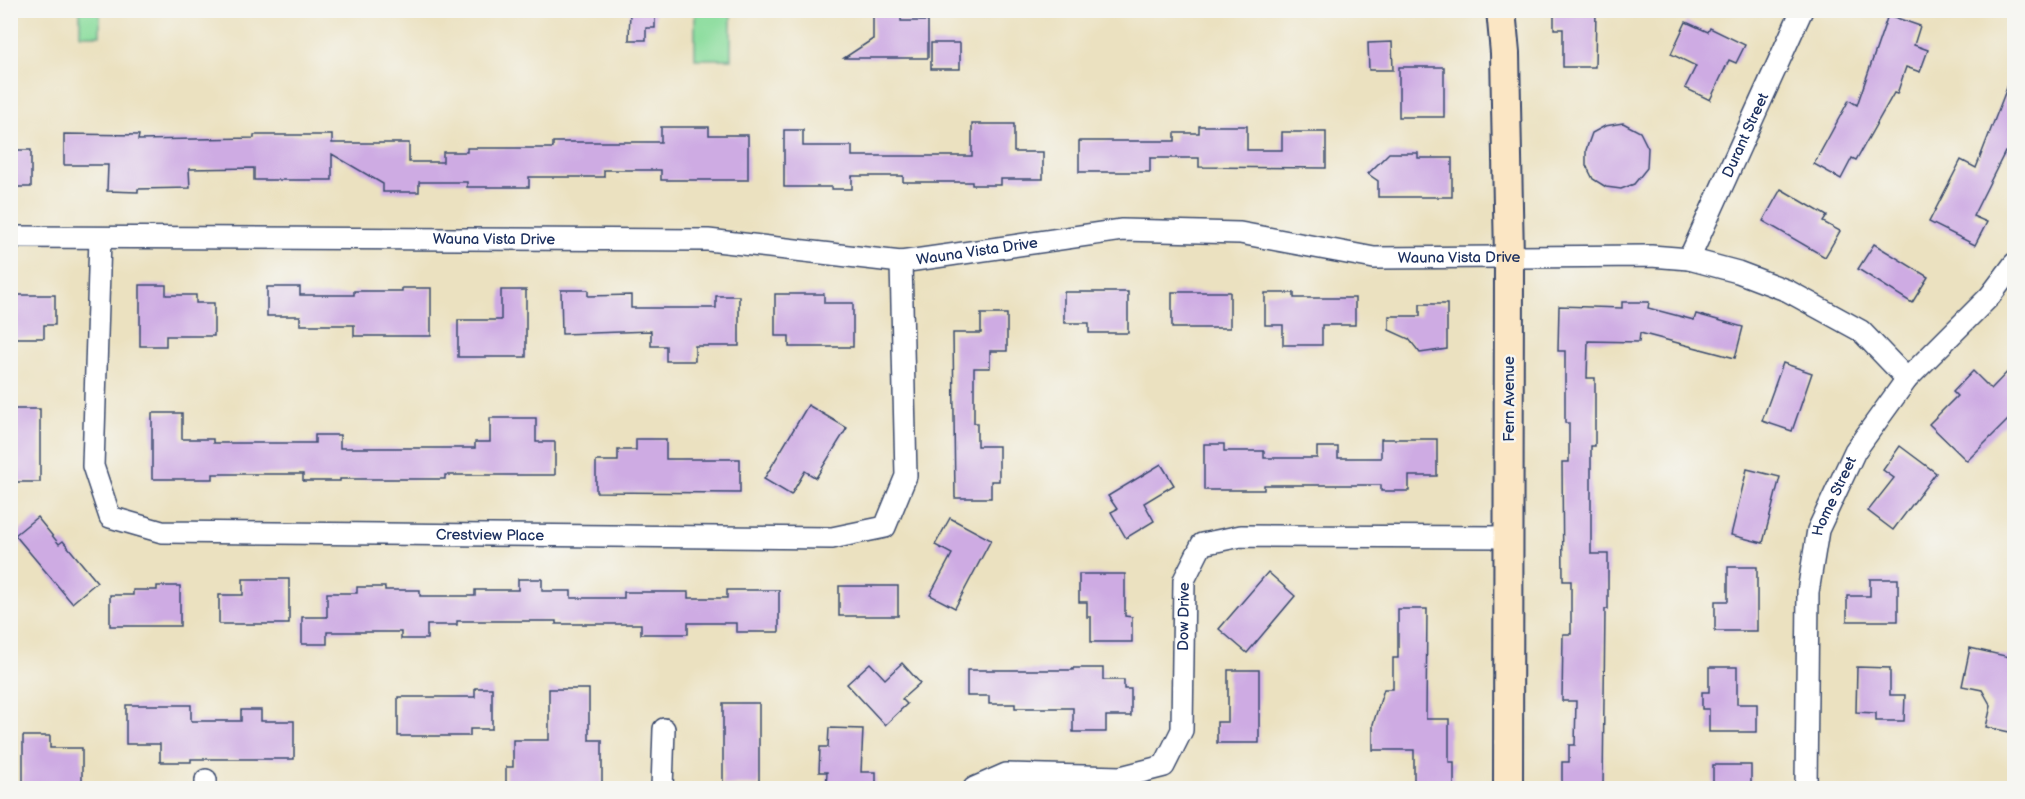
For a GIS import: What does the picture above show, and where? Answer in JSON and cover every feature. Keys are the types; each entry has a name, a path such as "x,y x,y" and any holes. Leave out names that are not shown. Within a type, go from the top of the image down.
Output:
{"main road":[{"name":"Fern Avenue","path":"1501,10 1505,52 1509,258 1508,789"}],"street":[{"name":"Durant Street","path":"1689,259 1802,10"},
{"name":"Wauna Vista Drive","path":"10,237 708,240 901,262 1122,230 1240,233 1374,258 1651,256 1689,259 1758,279 1788,291 1861,331 1907,379"},
{"name":"Crestview Place","path":"100,238 93,466 110,517 162,532 832,538 885,527 906,476 901,262"},
{"name":"Home Street","path":"1806,789 1808,592 1818,530 1855,451 1907,379 1990,296 2014,264"},
{"name":"Dow Drive","path":"974,789 1006,774 1121,777 1164,766 1182,730 1184,580 1202,544 1241,536 1509,537"},
{"path":"662,789 664,729"}],"green space":[{"path":"80,11 100,11 100,35 80,35"},
{"path":"695,11 731,11 731,59 695,59"}],"building":[{"path":"630,10 655,10 655,28 646,28 646,40 629,40"},
{"path":"1554,10 1596,10 1595,67 1563,67 1563,29 1554,29"},
{"path":"873,12 901,12 901,21 928,21 928,58 844,58 873,39"},
{"path":"1888,15 1920,26 1914,45 1928,50 1920,72 1906,67 1897,94 1894,93 1856,160 1852,158 1841,179 1814,164 1849,100 1857,105"},
{"path":"1686,22 1708,32 1710,28 1745,45 1736,63 1729,60 1710,100 1685,88 1696,66 1671,54"},
{"path":"1392,42 1393,70 1369,70 1368,43"},
{"path":"931,43 960,43 960,69 931,69"},
{"path":"1399,67 1444,67 1444,117 1399,117"},
{"path":"2013,72 2014,155 2005,152 1973,216 1987,222 1975,245 1929,222 1961,160 1976,168"},
{"path":"1623,123 1640,132 1648,148 1647,168 1634,184 1621,189 1606,187 1593,179 1586,165 1586,150 1592,133 1605,126"},
{"path":"972,124 1014,124 1014,152 1043,152 1043,179 1001,179 1001,185 972,185 972,182 903,182 903,176 852,176 852,189 784,187 784,130 803,130 803,146 852,146 852,156 972,156"},
{"path":"1199,126 1247,126 1247,150 1282,150 1282,132 1326,132 1326,168 1199,167 1199,158 1150,158 1150,172 1079,172 1079,141 1175,141 1175,133 1199,133"},
{"path":"661,127 709,127 709,135 748,135 748,180 661,180 661,170 604,170 604,177 529,177 529,187 467,187 467,182 419,182 419,192 383,192 383,184 332,154 332,180 254,180 254,168 189,169 190,188 138,189 138,192 107,191 108,165 64,165 64,134 139,135 138,140 254,138 254,135 332,135 332,143 409,143 409,162 443,162 443,152 467,152 467,148 553,148 553,142 661,142"},
{"path":"10,150 31,150 31,187 10,187"},
{"path":"1389,153 1418,153 1418,158 1452,158 1452,197 1378,197 1378,181 1368,174"},
{"path":"1781,189 1827,216 1823,222 1840,231 1825,257 1763,221"},
{"path":"1874,244 1928,277 1912,303 1858,269"},
{"path":"140,285 166,285 166,295 196,295 196,303 214,303 214,336 166,336 166,346 140,346"},
{"path":"267,287 300,287 300,295 354,295 354,291 402,291 402,288 431,288 431,336 354,336 354,325 300,325 300,316 267,316"},
{"path":"501,290 526,290 526,357 458,357 458,320 501,320"},
{"path":"561,290 588,290 588,296 631,295 631,308 716,308 716,296 739,296 739,346 695,346 695,361 666,361 666,346 651,346 651,331 562,334"},
{"path":"1064,292 1128,292 1128,333 1089,333 1089,323 1064,323"},
{"path":"1172,292 1230,292 1230,328 1172,328"},
{"path":"1265,293 1294,293 1294,298 1355,298 1355,325 1322,325 1322,345 1283,345 1283,325 1265,325"},
{"path":"775,294 824,294 824,303 853,303 853,347 789,347 789,336 775,336"},
{"path":"10,295 55,295 55,325 44,325 44,338 10,338"},
{"path":"1622,302 1649,302 1648,308 1694,320 1696,314 1743,327 1735,358 1640,333 1639,342 1588,341 1587,378 1595,378 1595,446 1591,446 1591,554 1608,554 1608,609 1605,609 1603,788 1562,788 1562,762 1569,762 1569,745 1575,745 1576,701 1562,701 1563,634 1571,634 1571,581 1563,581 1562,462 1569,462 1569,423 1565,423 1565,351 1558,351 1559,306 1622,308"},
{"path":"1420,304 1447,304 1447,349 1420,353 1409,339 1389,330 1389,316 1420,316"},
{"path":"981,314 1007,314 1007,351 990,351 990,368 974,368 974,423 977,423 977,446 999,446 999,481 991,481 991,498 955,498 953,333 981,333"},
{"path":"1783,363 1812,373 1792,431 1762,421"},
{"path":"2014,365 2014,414 1967,461 1929,424 1957,396 1953,392 1973,371 1991,389"},
{"path":"808,405 847,428 816,478 805,471 791,495 764,479"},
{"path":"10,409 40,409 40,482 10,482"},
{"path":"152,413 182,413 182,439 213,439 213,443 315,443 315,435 340,435 340,448 475,448 475,442 490,442 490,418 536,418 536,442 555,442 555,475 445,475 445,479 303,481 303,474 213,474 213,479 152,479"},
{"path":"636,439 666,439 666,459 740,459 740,493 596,492 596,461 618,461 618,450 636,450"},
{"path":"1381,439 1437,439 1437,476 1409,476 1409,491 1381,491 1381,485 1264,485 1264,490 1204,490 1204,444 1224,444 1224,451 1264,451 1264,458 1317,458 1317,447 1338,447 1338,458 1381,458"},
{"path":"1900,446 1936,473 1893,530 1868,511 1894,478 1883,470"},
{"path":"1161,464 1174,485 1144,503 1154,521 1126,538 1111,512 1117,509 1108,496"},
{"path":"1747,469 1780,477 1763,543 1731,535"},
{"path":"37,517 59,544 63,541 97,582 72,603 15,535"},
{"path":"950,518 991,540 955,608 930,595 952,554 935,545"},
{"path":"1728,567 1757,567 1757,631 1715,631 1715,601 1728,601"},
{"path":"1268,572 1295,596 1247,653 1219,629"},
{"path":"1079,574 1125,574 1125,616 1132,617 1132,642 1091,642 1091,617 1087,617 1087,602 1079,602"},
{"path":"243,579 289,579 289,624 219,624 219,595 243,595"},
{"path":"518,579 542,579 542,591 571,591 571,598 624,598 624,592 688,592 688,598 727,598 727,590 779,590 779,632 736,632 736,623 688,623 688,634 641,634 641,624 457,621 457,625 427,625 427,639 401,639 401,632 327,632 327,644 302,644 302,617 327,617 327,593 357,593 357,587 385,587 385,590 420,590 420,596 475,596 475,590 518,590"},
{"path":"1870,579 1898,579 1898,621 1847,621 1847,596 1870,596"},
{"path":"157,586 180,586 180,626 110,626 110,595 133,595 133,590 157,590"},
{"path":"839,586 898,586 898,616 839,616"},
{"path":"1398,609 1427,609 1426,719 1449,719 1449,762 1454,762 1454,789 1414,789 1414,750 1373,750 1373,724 1384,689 1393,689 1393,658 1398,658"},
{"path":"1970,648 2014,658 2014,733 1986,727 1991,706 1982,690 1962,686"},
{"path":"870,663 885,679 902,663 920,683 902,699 907,704 885,725 847,684"},
{"path":"1709,667 1737,667 1737,704 1757,704 1757,732 1709,732 1709,709 1702,709 1702,692 1709,692"},
{"path":"1857,667 1890,668 1890,695 1905,695 1904,721 1876,721 1876,713 1856,712"},
{"path":"1073,668 1103,668 1103,680 1124,680 1124,689 1131,689 1131,716 1106,716 1106,732 1073,732 1073,708 1015,708 1015,704 989,704 989,696 967,696 967,670 1073,670"},
{"path":"1228,670 1259,670 1259,743 1217,743 1217,722 1228,722"},
{"path":"475,688 492,688 492,729 470,729 470,736 398,736 398,697 475,697"},
{"path":"549,689 589,689 589,740 602,740 602,789 506,789 506,767 513,767 513,740 549,740"},
{"path":"723,703 759,703 759,785 723,785"},
{"path":"126,705 191,705 191,721 241,721 241,710 261,710 261,721 294,721 294,759 191,759 191,762 160,762 160,744 126,744"},
{"path":"829,728 863,729 861,772 876,772 876,789 826,789 827,772 819,772 820,747 828,747"},
{"path":"23,736 50,736 50,748 82,748 82,789 23,789"},
{"path":"1713,765 1751,765 1751,789 1713,789"}]}
